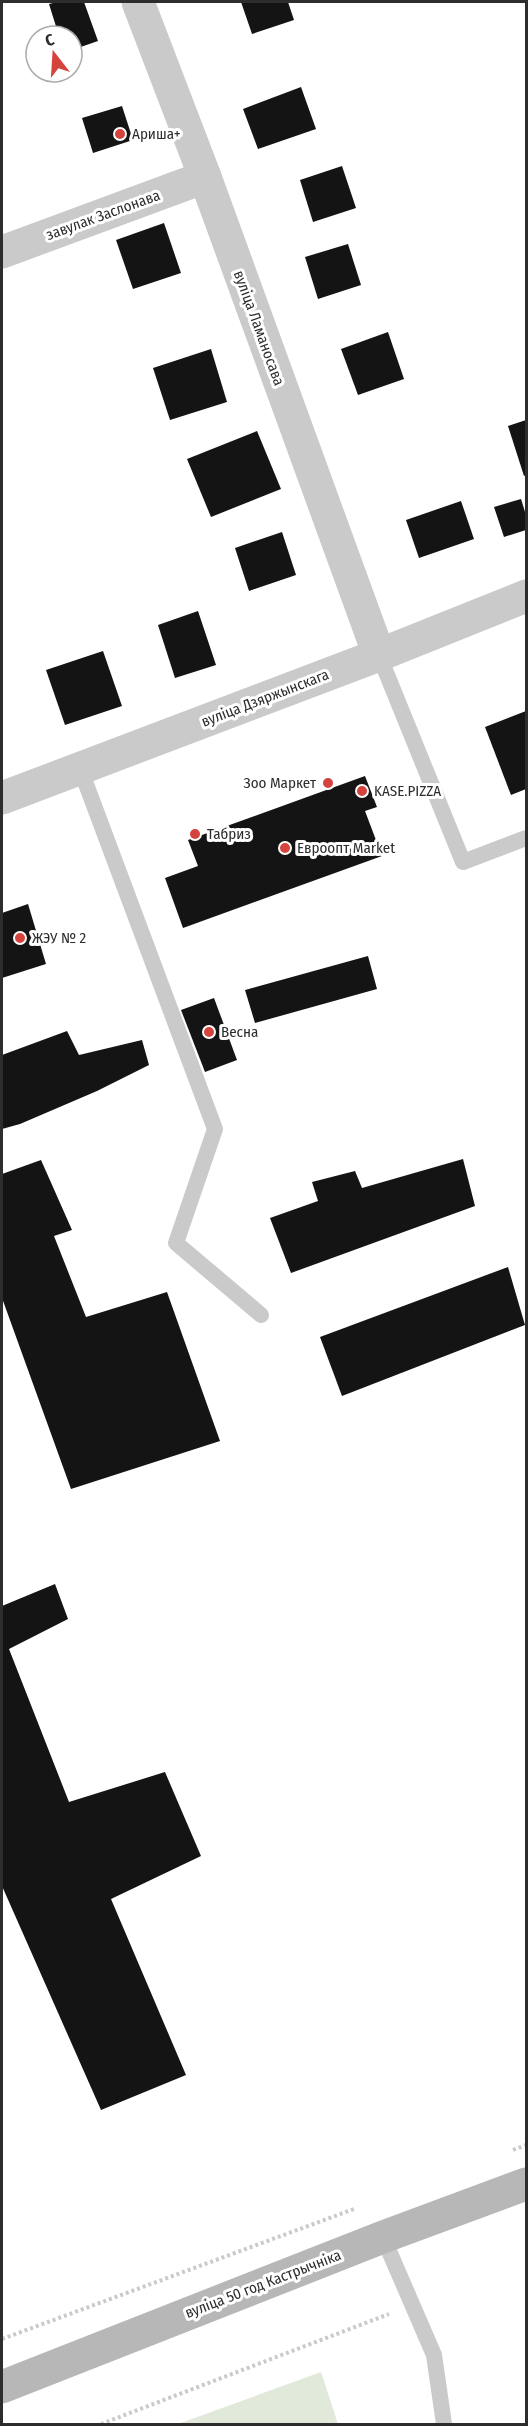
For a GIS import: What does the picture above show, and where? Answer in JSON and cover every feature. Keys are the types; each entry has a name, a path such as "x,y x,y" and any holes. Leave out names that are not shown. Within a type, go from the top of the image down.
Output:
{"main road":[{"name":"вуліца 50 год Кастрычніка","path":"2,2386 383,2237 526,2184"}],"street":[{"name":"вуліца Ламаносава","path":"138,2 205,177 379,655"},
{"name":"завулак Заслонава","path":"2,252 205,177"},
{"name":"вуліца Дзяржынскага","path":"2,798 379,655 526,596"}],"lane":[{"path":"379,655 463,862 526,838"},
{"path":"80,768 215,1129 176,1243 261,1315"},
{"path":"383,2237 434,2355 444,2424"}],"path":[{"path":"504,2153 526,2145"},
{"path":"2,2339 359,2207"},
{"path":"102,2424 413,2305"}],"shaded area":[{"path":"321,2372 338,2424 178,2424"}],"building":[{"path":"84,2 98,41 84,46 84,24 55,24 49,4"},
{"path":"241,2 288,2 294,20 252,34"},
{"path":"301,87 316,129 258,149 243,109"},
{"path":"122,106 133,140 93,153 82,118"},
{"path":"342,166 356,208 313,222 300,180"},
{"path":"164,223 181,273 133,289 116,240"},
{"path":"348,244 361,285 318,299 305,257"},
{"path":"388,332 404,379 358,395 341,349"},
{"path":"211,349 227,402 170,420 153,368"},
{"path":"526,420 526,475 524,476 508,426"},
{"path":"257,431 281,489 211,517 187,459"},
{"path":"521,499 526,515 526,530 504,537 494,507"},
{"path":"461,501 474,539 419,558 406,520"},
{"path":"282,532 296,575 249,591 235,548"},
{"path":"198,611 216,665 175,678 158,625"},
{"path":"103,651 122,706 65,725 46,670"},
{"path":"526,711 526,789 511,795 485,727"},
{"name":"Евроопт Market","path":"365,776 377,807 365,811 382,856 183,928 165,878 198,866 188,840"},
{"name":"ЖЭУ № 2","path":"28,904 46,964 2,978 2,913"},
{"path":"368,956 377,989 255,1023 245,990"},
{"path":"214,998 237,1060 205,1072 181,1010"},
{"path":"67,1031 79,1055 142,1040 149,1065 97,1091 20,1124 2,1129 2,1055"},
{"path":"463,1159 475,1206 291,1273 270,1218 318,1201 312,1182 355,1171 362,1188"},
{"path":"41,1160 72,1230 54,1236 86,1317 167,1292 220,1441 71,1489 2,1298 2,1174"},
{"path":"508,1267 525,1325 342,1396 320,1337"},
{"path":"55,1584 68,1619 9,1649 69,1802 165,1772 201,1856 111,1899 186,2075 101,2110 2,1886 2,1606"}],"place":[{"name":"Ариша+","path":"120,134"},
{"name":"Зоо Маркет","path":"328,783"},
{"name":"KASE.PIZZA","path":"362,791"},
{"name":"Табриз","path":"195,834"},
{"name":"Евроопт Market","path":"285,848"},
{"name":"ЖЭУ № 2","path":"20,938"},
{"name":"Весна","path":"209,1032"}]}
